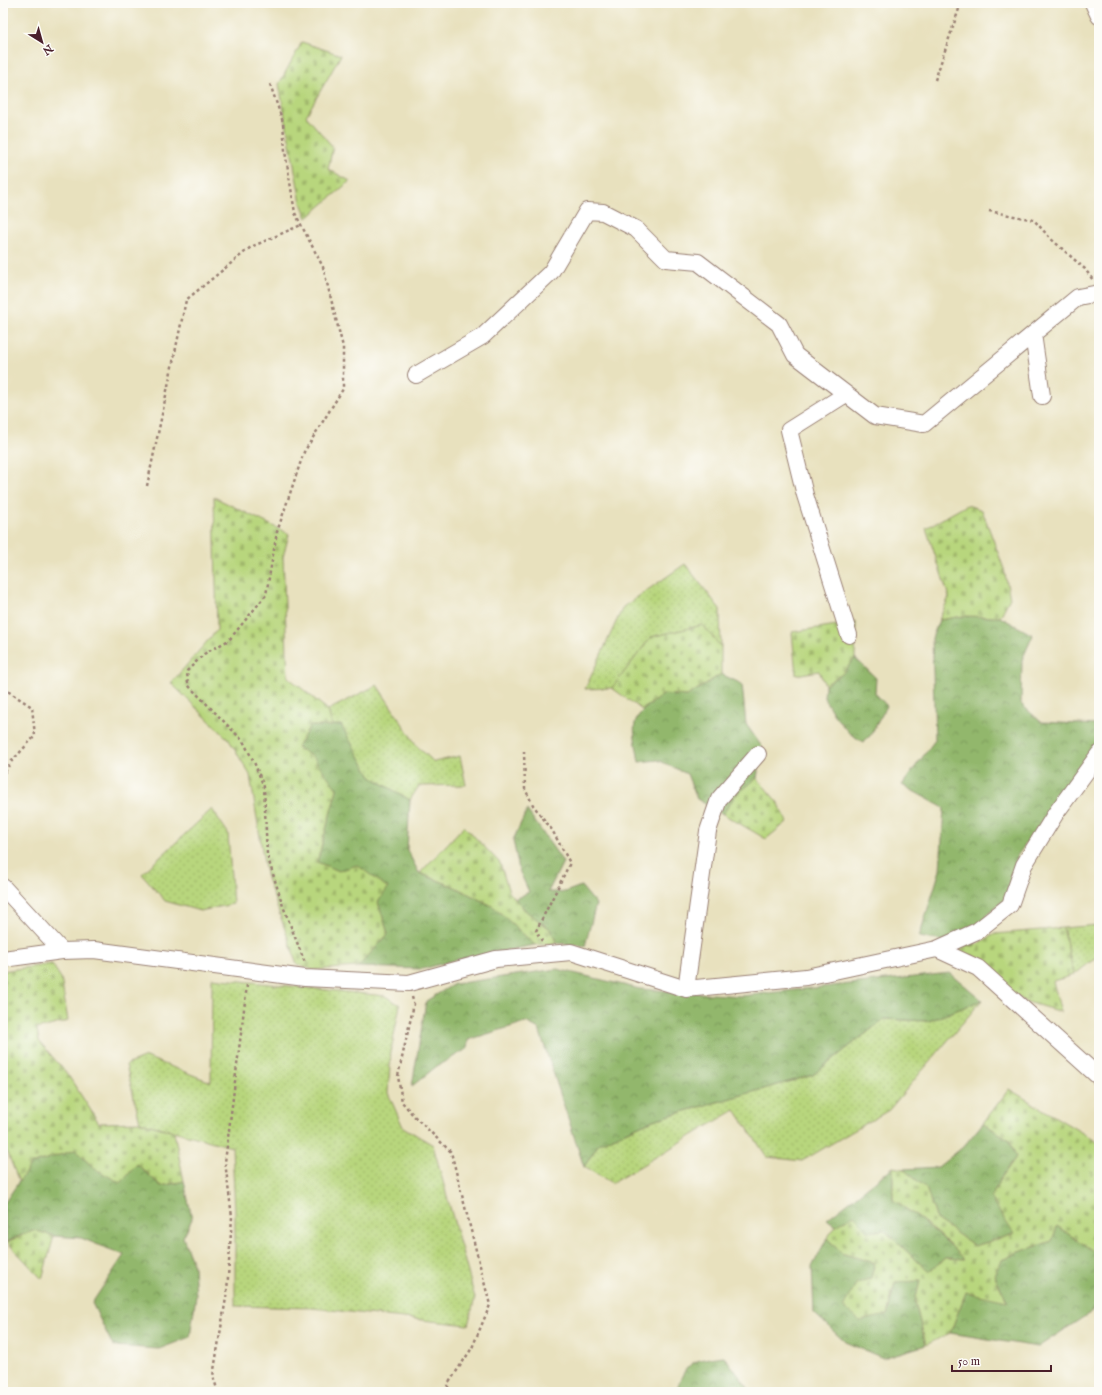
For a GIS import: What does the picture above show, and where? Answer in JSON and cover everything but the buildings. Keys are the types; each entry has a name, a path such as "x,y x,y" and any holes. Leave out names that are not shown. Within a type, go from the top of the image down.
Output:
{"street":[{"path":"1093,3 1099,16"},
{"path":"416,375 483,336 551,272 587,211 603,212 636,229 666,259 698,262 779,324 795,355 875,416 924,424 1078,297 1097,288"},
{"path":"1033,334 1042,396"},
{"path":"846,394 789,430 806,494 849,635"},
{"path":"686,989 708,832 719,799 758,754"},
{"path":"3,959 62,951 94,950 305,978 409,983 496,959 571,952 686,989 806,977 937,949 978,931 1010,905 1024,865 1056,813 1099,754"},
{"path":"3,887 62,951"},
{"path":"937,949 978,968 1099,1077"}],"path":[{"path":"935,80 961,3"},
{"path":"270,84 283,122 285,151 295,213 324,267 343,347 342,389 304,452 277,532 266,595 229,640 204,654 186,671 188,685 243,741 254,762 264,787 267,855 283,906 305,962 305,978"},
{"path":"988,211 1034,220 1050,238 1085,269 1097,288"},
{"path":"147,486 186,300 251,247 301,225"},
{"path":"3,688 32,707 35,736 11,762 3,775"},
{"path":"524,751 525,789 533,805 552,830 570,863 536,931 548,954"},
{"path":"218,1392 213,1376 227,1292 232,1217 225,1162 248,970"},
{"path":"409,983 414,1004 398,1076 402,1102 414,1116 451,1152 490,1305 472,1348 448,1384 448,1392"}],"green space":[{"path":"302,42 341,55 306,116 333,147 328,169 350,181 307,218 301,203 279,84"},
{"path":"214,497 289,534 283,557 288,677 328,710 332,726 310,726 297,747 313,757 337,789 317,862 339,871 357,865 388,888 378,902 388,934 358,967 313,970 297,964 266,875 250,775 229,740 171,683 217,630"},
{"path":"967,505 982,510 1004,569 1010,598 1000,617 963,616 939,620 949,597 926,528"},
{"path":"685,564 720,609 721,647 703,625 651,637 612,688 585,689 623,607"},
{"path":"963,616 1000,617 1033,635 1022,660 1021,704 1041,722 1097,725 1099,742 1017,856 1005,900 989,912 974,946 919,937 940,870 944,808 902,785 935,740 932,638 939,620"},
{"path":"856,622 855,658 842,674 825,685 819,671 796,675 792,632"},
{"path":"703,625 721,647 721,674 687,696 664,694 642,710 612,688 651,637"},
{"path":"855,658 876,678 875,693 887,706 870,736 863,742 849,733 834,715 824,698 825,685 842,674"},
{"path":"721,674 742,684 746,724 762,747 757,778 735,796 723,814 697,799 687,774 658,760 639,762 634,729 638,716 664,694 687,696"},
{"path":"377,685 417,746 434,762 460,756 466,785 419,786 410,800 371,777 341,726 332,726 328,710"},
{"path":"341,725 371,777 410,800 407,850 419,873 455,887 494,907 535,945 451,961 423,969 358,967 388,934 378,902 339,871 317,862 337,789 297,747 310,726"},
{"path":"757,778 779,804 787,822 766,839 723,814 735,796"},
{"path":"212,809 228,833 233,904 200,911 165,901 142,874"},
{"path":"527,810 563,862 548,892 565,892 581,886 596,904 585,946 557,943 550,929 527,912 515,899 529,892 519,870 513,840"},
{"path":"464,826 500,863 509,892 527,912 550,929 557,943 535,945 494,907 455,887 420,873"},
{"path":"1099,925 1099,955 1074,975 1063,928"},
{"path":"1063,928 1074,975 1053,981 1061,1012 1024,1001 960,956 960,944 974,946 995,934"},
{"path":"52,964 61,978 68,1021 37,1029 39,1041 68,1075 99,1123 140,1122 174,1132 184,1181 161,1186 137,1164 121,1183 95,1169 75,1150 31,1164 19,1182 3,1141 3,971"},
{"path":"557,969 640,989 741,996 950,973 982,1000 929,1021 884,1019 813,1075 653,1120 599,1143 584,1167 539,1029 526,1022 468,1040 467,1049 437,1066 412,1086 426,1001 454,984"},
{"path":"212,978 385,996 400,1005 391,1051 388,1093 403,1127 433,1145 475,1298 468,1325 312,1308 235,1306 235,1212 232,1147 140,1122 126,1065 146,1057 211,1082"},
{"path":"982,1000 889,1110 802,1161 767,1157 735,1110 612,1183 584,1167 599,1143 653,1120 813,1075 884,1019 929,1021"},
{"path":"1009,1089 1099,1143 1099,1255 1057,1226 1052,1241 1018,1252 1002,1260 994,1275 1007,1301 966,1292 950,1333 926,1345 915,1302 920,1281 895,1282 887,1315 860,1321 843,1307 856,1284 871,1278 875,1263 841,1253 827,1238 836,1226 854,1215 868,1232 884,1230 929,1272 945,1258 964,1259 948,1242 930,1227 893,1200 893,1167 903,1169 926,1188 937,1220 975,1246 1014,1234 991,1199 999,1181 1016,1157 1010,1140 983,1123"},
{"path":"983,1123 1010,1140 1016,1157 999,1181 1014,1234 975,1246 937,1220 926,1188 903,1169 938,1167 963,1147"},
{"path":"75,1150 95,1169 137,1164 161,1186 184,1181 192,1219 183,1237 194,1267 196,1296 190,1337 159,1349 113,1346 92,1303 124,1255 81,1238 54,1236 33,1230 7,1242 3,1205 31,1164"},
{"path":"893,1167 893,1200 912,1213 965,1259 945,1258 929,1272 884,1230 868,1232 854,1215 836,1226 827,1219"},
{"path":"1057,1226 1099,1255 1099,1307 1038,1347 950,1333 966,1292 1007,1300 994,1275 1002,1260 1018,1252 1052,1241"},
{"path":"33,1230 54,1236 42,1279 7,1242"},
{"path":"827,1238 841,1253 875,1263 871,1278 856,1285 887,1315 895,1282 920,1281 915,1302 926,1345 883,1358 845,1342 814,1313 812,1267"},
{"path":"724,1356 751,1392 676,1392 683,1373 692,1364 705,1359"}]}
